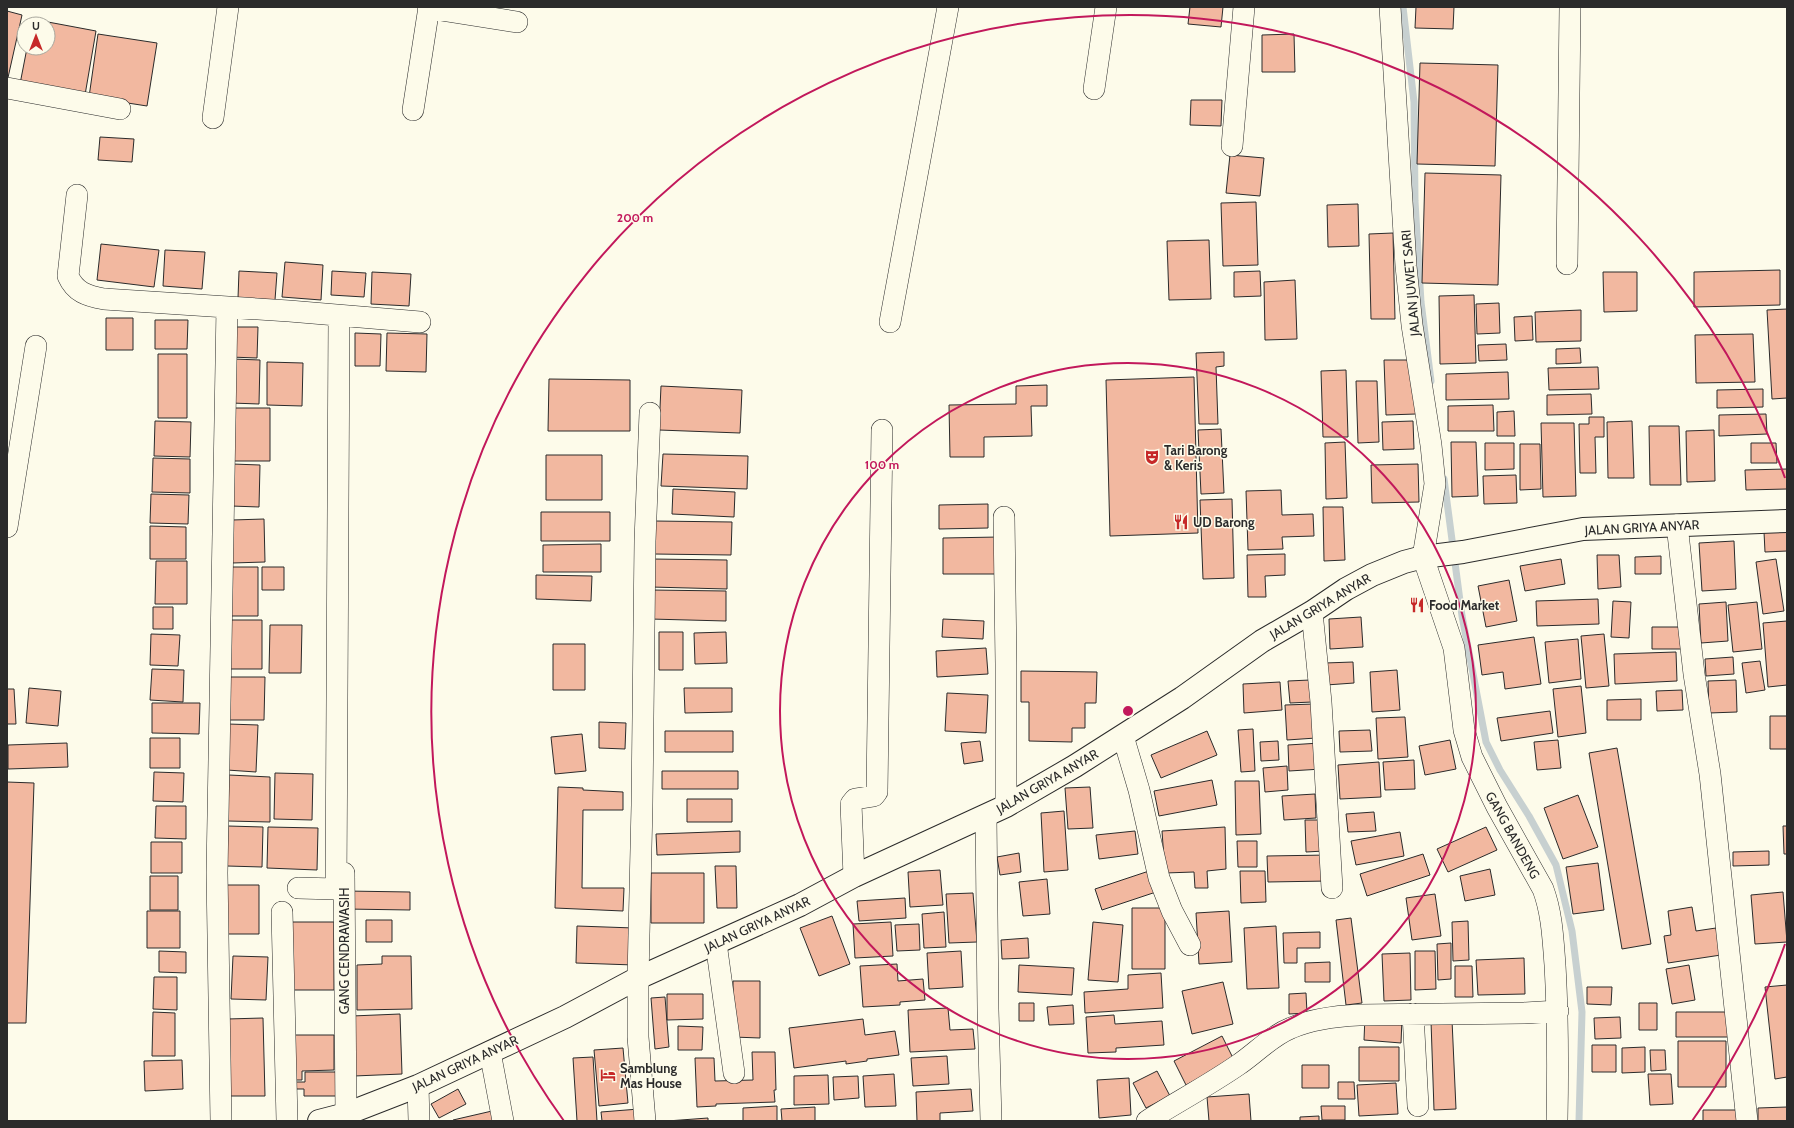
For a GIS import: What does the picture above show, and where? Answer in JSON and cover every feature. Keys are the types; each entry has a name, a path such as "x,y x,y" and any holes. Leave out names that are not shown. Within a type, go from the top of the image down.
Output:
{"street":[{"path":"213,118 228,7"},
{"path":"890,322 948,7"},
{"path":"1094,89 1106,7"},
{"path":"1232,146 1244,7"},
{"name":"JALAN JUWET SARI","path":"1390,7 1406,266 1412,325 1431,445 1435,484 1429,557"},
{"path":"1567,264 1570,7"},
{"path":"413,110 428,8 517,22"},
{"path":"7,88 120,109"},
{"path":"76,195 68,276 78,291 88,296 104,299 420,322"},
{"path":"221,1121 217,873 227,307"},
{"path":"298,888 336,889 340,317"},
{"path":"7,527 15,431 36,346"},
{"path":"645,1121 638,1037 638,978 642,805 645,541 650,413"},
{"path":"854,876 851,804 855,799 874,796 877,792 882,430"},
{"path":"1004,517 1006,806"},
{"name":"JALAN GRIYA ANYAR","path":"319,1121 346,1114 418,1086 565,1017 638,978 800,905 854,876 1006,806 1123,736 1182,698 1262,641 1312,612 1346,589 1372,575 1404,562 1583,529 1787,520"},
{"path":"1677,525 1694,674 1710,774 1747,1121"},
{"name":"GANG BANDENG","path":"1429,557 1454,648 1464,730 1472,757 1494,801 1543,890 1548,904 1558,1011 1557,1121"},
{"path":"1312,612 1321,702 1332,888"},
{"path":"1123,736 1139,790 1159,878 1172,911 1190,945"},
{"name":"GANG CENDRAWASIH","path":"344,787 346,1114"},
{"path":"986,816 991,1121"},
{"path":"282,912 287,1121"},
{"path":"716,943 734,1073"},
{"path":"1147,1121 1239,1064 1275,1037 1290,1028 1340,1016 1524,1013 1558,1011"},
{"path":"1414,1014 1418,1106"},
{"path":"490,1052 503,1121"},
{"path":"418,1086 419,1121"}],"building":[{"path":"1190,7 1223,7 1221,27 1188,24"},
{"path":"1416,7 1454,7 1453,29 1415,28"},
{"path":"7,11 22,15 16,16 16,42 7,82"},
{"path":"56,24 96,31 85,95 20,84 25,56 56,56"},
{"path":"98,34 157,43 147,106 89,97"},
{"path":"1294,34 1295,72 1262,72 1262,35"},
{"path":"1420,63 1498,65 1495,166 1417,164"},
{"path":"1191,100 1222,100 1221,126 1190,125"},
{"path":"100,137 134,139 132,162 98,160"},
{"path":"1230,155 1264,158 1260,196 1226,193"},
{"path":"1425,173 1501,175 1498,285 1422,283"},
{"path":"1256,202 1258,265 1223,266 1221,203"},
{"path":"1358,204 1359,246 1328,247 1327,205"},
{"path":"1393,233 1395,319 1371,319 1369,234"},
{"path":"1209,240 1211,299 1169,300 1167,241"},
{"path":"101,244 159,250 154,287 97,280"},
{"path":"165,250 205,252 202,289 163,286"},
{"path":"285,262 323,265 321,300 282,297"},
{"path":"1780,270 1780,305 1694,307 1694,272"},
{"path":"239,271 277,273 275,300 238,298"},
{"path":"332,271 366,273 364,297 331,295"},
{"path":"1260,271 1261,296 1234,297 1234,272"},
{"path":"372,272 411,274 409,306 371,304"},
{"path":"1603,272 1637,272 1637,311 1604,312"},
{"path":"1295,280 1297,339 1265,340 1264,282"},
{"path":"1474,295 1476,363 1440,364 1439,296"},
{"path":"1499,303 1500,333 1477,334 1476,304"},
{"path":"1787,309 1787,398 1772,399 1767,310"},
{"path":"1581,310 1581,341 1536,342 1535,312"},
{"path":"1532,316 1533,340 1515,341 1514,317"},
{"path":"106,318 133,318 133,350 106,350"},
{"path":"155,320 188,320 187,349 155,349"},
{"path":"231,327 258,327 257,358 230,357"},
{"path":"355,333 381,334 380,366 355,366"},
{"path":"387,333 427,334 426,372 386,371"},
{"path":"1753,334 1755,382 1696,383 1695,335"},
{"path":"1506,344 1507,360 1479,361 1478,345"},
{"path":"1580,348 1581,363 1556,364 1556,349"},
{"path":"1224,352 1224,366 1216,367 1218,424 1199,424 1196,353"},
{"path":"158,354 187,354 187,418 158,418"},
{"path":"233,359 260,360 259,404 231,403"},
{"path":"1384,360 1415,360 1416,414 1386,415"},
{"path":"267,362 303,363 302,406 267,405"},
{"path":"1598,367 1599,389 1549,390 1548,368"},
{"path":"1346,370 1348,437 1323,437 1321,371"},
{"path":"1508,372 1509,399 1446,400 1446,374"},
{"name":"Tari Barong & Keris","path":"1194,377 1198,533 1110,536 1106,380"},
{"path":"549,379 630,380 630,431 548,431"},
{"path":"1356,381 1377,381 1379,442 1358,443"},
{"path":"1047,385 1047,406 1031,406 1032,436 984,437 984,457 950,457 949,405 1016,404 1016,386"},
{"path":"661,386 742,390 740,433 659,430"},
{"path":"1763,389 1763,407 1717,408 1717,390"},
{"path":"1591,394 1592,414 1547,415 1547,395"},
{"path":"1493,405 1494,431 1448,431 1448,406"},
{"path":"232,408 270,408 270,461 232,461"},
{"path":"1514,411 1515,436 1497,436 1497,412"},
{"path":"1766,414 1767,434 1719,436 1719,415"},
{"path":"1589,417 1604,417 1604,437 1595,437 1596,473 1580,473 1579,424 1589,424"},
{"path":"155,421 191,422 190,457 154,456"},
{"path":"1413,421 1414,449 1383,450 1382,422"},
{"path":"1632,421 1634,478 1608,478 1607,422"},
{"path":"1541,423 1574,423 1576,496 1543,497"},
{"path":"1649,426 1679,426 1681,485 1650,485"},
{"path":"1221,429 1224,493 1201,494 1198,430"},
{"path":"1714,430 1715,481 1687,482 1686,431"},
{"path":"1345,442 1347,498 1326,499 1325,443"},
{"path":"1451,442 1476,442 1478,496 1452,497"},
{"path":"1485,443 1514,443 1514,469 1485,470"},
{"path":"1751,443 1776,443 1777,463 1751,463"},
{"path":"1520,444 1540,444 1541,489 1520,490"},
{"path":"663,454 748,456 747,489 661,486"},
{"path":"546,455 602,455 602,500 546,500"},
{"path":"153,458 190,459 190,493 152,492"},
{"path":"232,464 260,465 259,507 231,506"},
{"path":"1418,464 1419,502 1372,503 1371,465"},
{"path":"1787,469 1787,489 1746,490 1745,470"},
{"path":"1516,475 1517,503 1484,504 1483,476"},
{"path":"673,489 735,492 734,517 672,514"},
{"path":"1281,490 1282,515 1313,514 1314,536 1282,537 1283,549 1248,550 1246,491"},
{"path":"151,494 189,495 188,524 150,523"},
{"path":"1232,499 1234,578 1203,579 1200,500"},
{"path":"988,504 988,528 939,529 939,505"},
{"path":"1323,507 1343,507 1345,560 1324,561"},
{"path":"541,512 610,512 610,541 541,541"},
{"path":"264,519 265,562 232,563 232,520"},
{"path":"655,521 732,522 731,555 654,554"},
{"path":"150,526 186,527 186,559 150,559"},
{"path":"1787,531 1787,551 1765,552 1764,532"},
{"path":"999,537 1000,574 943,574 943,538"},
{"path":"1734,541 1736,589 1702,591 1699,543"},
{"path":"601,544 601,572 543,572 543,545"},
{"path":"1285,554 1285,575 1265,576 1266,597 1248,597 1247,555"},
{"path":"1597,555 1619,555 1621,587 1598,589"},
{"path":"1661,556 1661,574 1635,574 1635,557"},
{"path":"652,559 727,560 727,589 651,587"},
{"path":"1561,559 1565,584 1525,591 1520,566"},
{"path":"1776,559 1784,611 1763,614 1756,562"},
{"path":"156,561 187,561 187,604 155,604"},
{"path":"230,567 258,567 258,616 230,616"},
{"path":"262,567 284,567 284,590 262,590"},
{"path":"536,575 592,576 591,601 536,599"},
{"path":"1509,580 1517,621 1486,627 1478,586"},
{"path":"651,590 726,591 726,621 650,619"},
{"path":"1598,599 1599,624 1537,626 1536,601"},
{"path":"1613,601 1631,602 1629,638 1611,637"},
{"path":"1726,602 1728,641 1701,643 1699,604"},
{"path":"1757,602 1762,649 1733,652 1728,605"},
{"path":"153,607 173,607 173,629 153,629"},
{"path":"1361,617 1363,647 1330,649 1329,619"},
{"path":"943,619 984,621 983,639 942,637"},
{"path":"229,620 262,620 262,669 229,669"},
{"path":"1787,621 1787,685 1768,687 1763,623"},
{"path":"270,625 302,625 301,673 269,673"},
{"path":"1652,627 1680,627 1681,649 1652,649"},
{"path":"659,632 683,632 683,670 659,670"},
{"path":"726,632 727,663 695,664 694,633"},
{"path":"151,634 180,635 178,666 150,665"},
{"path":"1604,634 1609,686 1586,688 1581,636"},
{"path":"1534,637 1541,684 1505,689 1503,672 1482,675 1478,645"},
{"path":"1578,639 1581,679 1549,683 1545,642"},
{"path":"553,644 585,644 585,690 553,690"},
{"path":"986,648 988,674 937,677 936,651"},
{"path":"1676,652 1677,681 1615,684 1614,654"},
{"path":"1733,657 1734,674 1706,676 1705,659"},
{"path":"1760,661 1765,690 1746,693 1742,663"},
{"path":"1353,662 1354,683 1326,685 1325,663"},
{"path":"152,669 184,670 183,702 150,700"},
{"path":"1397,670 1400,710 1372,712 1370,672"},
{"path":"1021,671 1097,672 1096,703 1085,703 1085,728 1072,728 1072,742 1029,741 1029,702 1021,702"},
{"path":"229,677 265,677 264,720 229,720"},
{"path":"1310,680 1312,702 1290,703 1288,681"},
{"path":"1736,680 1737,712 1709,713 1708,681"},
{"path":"1280,682 1282,710 1244,713 1243,684"},
{"path":"1581,686 1586,733 1558,737 1553,689"},
{"path":"29,688 61,691 58,726 26,723"},
{"path":"684,688 732,688 732,712 685,713"},
{"path":"7,689 14,689 16,724 7,724"},
{"path":"1682,690 1683,710 1657,711 1656,691"},
{"path":"947,693 988,695 986,733 945,731"},
{"path":"1641,699 1641,720 1607,720 1607,700"},
{"path":"152,703 200,703 199,734 152,733"},
{"path":"1314,704 1316,738 1287,740 1285,705"},
{"path":"1550,711 1553,733 1501,741 1497,718"},
{"path":"1770,716 1787,716 1787,749 1770,749"},
{"path":"1405,717 1408,757 1378,759 1376,718"},
{"path":"599,722 626,723 625,749 599,748"},
{"path":"228,724 258,725 256,772 227,770"},
{"path":"1253,729 1255,771 1241,772 1238,730"},
{"path":"1370,730 1372,751 1340,752 1339,731"},
{"path":"665,731 733,731 733,752 665,752"},
{"path":"1207,731 1217,755 1161,778 1151,755"},
{"path":"582,734 586,771 555,774 551,737"},
{"path":"150,738 180,738 180,768 150,768"},
{"path":"1450,740 1456,769 1425,775 1419,746"},
{"path":"1558,740 1561,768 1537,770 1534,742"},
{"path":"980,741 983,761 964,764 961,743"},
{"path":"1278,741 1279,760 1261,761 1260,742"},
{"path":"67,743 68,767 8,769 8,745"},
{"path":"1320,743 1322,769 1289,771 1288,745"},
{"path":"1617,748 1651,944 1622,949 1589,753"},
{"path":"1414,760 1415,789 1385,790 1383,762"},
{"path":"1379,762 1381,797 1340,799 1338,765"},
{"path":"1287,766 1288,790 1265,792 1263,768"},
{"path":"662,771 738,771 738,789 662,789"},
{"path":"154,772 184,773 183,802 153,801"},
{"path":"275,773 313,774 312,820 274,819"},
{"path":"229,775 270,777 270,822 228,821"},
{"path":"1212,780 1217,805 1159,816 1154,791"},
{"path":"1235,781 1259,781 1261,834 1236,835"},
{"path":"7,782 34,783 26,1023 7,1023"},
{"path":"558,787 623,792 623,810 583,810 582,888 624,888 623,911 555,908"},
{"path":"1090,787 1093,828 1068,829 1065,788"},
{"path":"1315,794 1316,818 1284,820 1282,796"},
{"path":"1578,795 1598,847 1563,859 1544,808"},
{"path":"687,799 732,799 732,822 687,822"},
{"path":"156,806 186,806 186,839 155,838"},
{"path":"1064,811 1068,870 1044,872 1041,813"},
{"path":"1374,812 1376,831 1348,832 1346,814"},
{"path":"1305,820 1323,820 1324,851 1306,852"},
{"path":"228,826 263,827 262,867 227,866"},
{"path":"1783,826 1787,826 1787,854 1784,854"},
{"path":"268,827 318,828 317,870 267,868"},
{"path":"1225,827 1226,869 1207,871 1208,888 1195,888 1194,872 1165,873 1162,831"},
{"path":"1486,827 1497,850 1448,872 1437,849"},
{"path":"740,831 740,852 657,855 656,834"},
{"path":"1135,831 1138,854 1099,859 1096,835"},
{"path":"1400,832 1404,856 1356,865 1351,841"},
{"path":"1237,841 1257,841 1257,867 1238,867"},
{"path":"151,842 182,842 182,873 151,873"},
{"path":"1769,851 1769,865 1733,866 1733,852"},
{"path":"1019,853 1021,872 1000,875 997,857"},
{"path":"1423,854 1430,875 1367,896 1360,874"},
{"path":"1329,855 1329,881 1268,882 1267,856"},
{"path":"1598,863 1604,910 1573,914 1566,867"},
{"path":"715,866 736,866 737,908 717,908"},
{"path":"1490,869 1495,895 1465,901 1460,876"},
{"path":"940,870 943,905 910,907 908,872"},
{"path":"1149,871 1156,892 1102,910 1095,889"},
{"path":"1240,871 1265,871 1266,902 1241,903"},
{"path":"651,873 704,873 704,923 651,923"},
{"path":"150,876 178,876 178,910 150,910"},
{"path":"1047,879 1050,914 1023,916 1019,882"},
{"path":"226,885 259,885 259,934 226,934"},
{"path":"346,891 410,892 410,910 346,909"},
{"path":"1783,892 1787,942 1755,944 1751,895"},
{"path":"973,893 977,942 949,943 946,894"},
{"path":"1435,894 1441,936 1412,940 1406,898"},
{"path":"905,898 906,918 859,921 857,901"},
{"path":"1692,907 1696,931 1716,928 1721,955 1668,963 1664,936 1671,935 1668,911"},
{"path":"1132,908 1165,908 1165,969 1132,969"},
{"path":"147,911 180,911 180,948 147,948"},
{"path":"1229,911 1232,962 1199,964 1196,913"},
{"path":"944,912 946,947 924,948 922,914"},
{"path":"832,916 850,964 819,976 800,928"},
{"path":"1351,918 1362,1003 1346,1005 1336,920"},
{"path":"366,920 392,920 392,942 366,942"},
{"path":"1468,921 1469,960 1453,961 1452,922"},
{"path":"289,922 334,922 334,990 288,990"},
{"path":"891,922 893,956 855,958 853,924"},
{"path":"1093,922 1123,925 1118,982 1088,980"},
{"path":"919,924 920,950 897,951 895,925"},
{"path":"577,926 634,928 634,965 576,963"},
{"path":"1276,926 1279,988 1247,989 1244,928"},
{"path":"1320,932 1320,948 1297,948 1297,963 1284,963 1283,933"},
{"path":"1028,938 1029,958 1002,959 1001,940"},
{"path":"1451,943 1451,979 1438,980 1437,944"},
{"path":"159,951 186,952 186,973 159,972"},
{"path":"961,951 963,987 929,989 927,953"},
{"path":"1415,951 1435,951 1436,989 1415,990"},
{"path":"1410,953 1411,1000 1384,1001 1382,954"},
{"path":"233,956 268,957 266,1000 231,999"},
{"path":"382,956 411,956 412,1009 357,1010 357,965 382,964"},
{"path":"1524,958 1525,994 1478,995 1476,960"},
{"path":"1330,962 1330,982 1305,982 1305,963"},
{"path":"897,964 898,981 923,979 925,1000 900,1002 900,1005 863,1007 860,966"},
{"path":"1019,965 1074,968 1072,995 1018,992"},
{"path":"1689,965 1695,1000 1672,1004 1666,969"},
{"path":"1455,966 1472,966 1473,997 1455,997"},
{"path":"1161,973 1163,1008 1085,1013 1084,992 1128,989 1128,975"},
{"path":"154,977 177,977 177,1010 153,1009"},
{"path":"733,981 760,981 760,1038 733,1037"},
{"path":"1223,982 1233,1024 1192,1034 1182,991"},
{"path":"1787,985 1787,1077 1775,1079 1765,987"},
{"path":"1587,987 1612,987 1611,1005 1587,1004"},
{"path":"1306,993 1307,1013 1289,1014 1289,994"},
{"path":"667,994 703,994 703,1019 667,1020"},
{"path":"665,997 669,1047 655,1049 651,998"},
{"path":"1019,1003 1034,1003 1034,1021 1019,1021"},
{"path":"1639,1003 1657,1003 1657,1030 1639,1030"},
{"path":"1073,1005 1074,1024 1049,1025 1047,1007"},
{"path":"948,1008 950,1030 973,1029 975,1049 910,1052 908,1010"},
{"path":"153,1012 175,1013 175,1056 152,1056"},
{"path":"1676,1012 1730,1012 1730,1037 1676,1037"},
{"path":"400,1014 402,1074 354,1076 352,1016"},
{"path":"1114,1015 1115,1024 1162,1021 1164,1045 1116,1048 1116,1052 1088,1053 1086,1017"},
{"path":"1365,1016 1402,1019 1401,1043 1364,1040"},
{"path":"1620,1017 1621,1038 1595,1039 1594,1018"},
{"path":"263,1018 265,1096 229,1096 227,1019"},
{"path":"863,1019 865,1035 895,1031 899,1055 867,1059 867,1061 846,1064 846,1061 794,1068 789,1028"},
{"path":"1452,1020 1456,1109 1434,1110 1431,1021"},
{"path":"678,1026 703,1027 702,1050 678,1050"},
{"path":"289,1035 334,1035 334,1070 302,1071 302,1080 290,1080"},
{"path":"1222,1036 1234,1060 1186,1085 1174,1061"},
{"path":"1678,1041 1726,1041 1726,1087 1678,1087"},
{"path":"1592,1045 1616,1045 1616,1072 1592,1072"},
{"path":"1359,1047 1399,1047 1399,1081 1359,1081"},
{"path":"1645,1047 1645,1072 1622,1073 1622,1048"},
{"path":"623,1048 628,1103 599,1106 594,1050"},
{"path":"1650,1050 1665,1050 1666,1070 1651,1071"},
{"path":"752,1052 775,1052 775,1102 716,1104 716,1106 697,1107 695,1058 714,1058 715,1081 753,1080"},
{"path":"947,1056 949,1084 913,1086 911,1058"},
{"path":"593,1057 597,1121 577,1121 573,1058"},
{"path":"182,1060 183,1089 145,1091 144,1061"},
{"path":"1302,1065 1329,1065 1329,1088 1302,1088"},
{"path":"1157,1071 1170,1096 1146,1108 1133,1083"},
{"path":"305,1072 336,1072 336,1096 304,1096 304,1089 290,1089 290,1082 305,1082"},
{"path":"894,1074 896,1106 865,1107 863,1076"},
{"path":"1648,1074 1671,1074 1673,1104 1650,1105"},
{"path":"828,1075 829,1104 794,1105 794,1076"},
{"path":"858,1076 859,1098 834,1100 833,1077"},
{"path":"1129,1078 1131,1115 1099,1118 1097,1080"},
{"path":"1338,1082 1354,1082 1355,1099 1338,1099"},
{"path":"1396,1083 1398,1114 1359,1116 1357,1085"},
{"path":"458,1089 466,1104 439,1118 431,1104"},
{"path":"971,1089 973,1111 940,1113 940,1121 917,1121 916,1092"},
{"path":"1249,1094 1251,1121 1209,1121 1207,1097"},
{"path":"777,1106 777,1121 743,1121 743,1108"},
{"path":"1321,1106 1345,1106 1345,1120 1322,1120"},
{"path":"815,1107 815,1121 782,1121 781,1109"},
{"path":"1787,1107 1787,1121 1758,1121 1758,1108"},
{"path":"639,1109 640,1121 602,1121 601,1112"},
{"path":"1703,1110 1737,1110 1737,1121 1703,1121"},
{"path":"492,1111 495,1121 453,1121 453,1120"},
{"path":"1319,1116 1319,1121 1300,1121 1300,1117"},
{"path":"708,1118 708,1121 667,1121"}],"waterway":[{"path":"1403,7 1414,102 1415,201 1421,302 1431,381"},
{"path":"1444,479 1462,616 1486,742 1500,770 1529,816 1556,865 1572,931 1582,1012 1579,1121"}],"place":[{"name":"Tari Barong & Keris","path":"1152,457"},
{"name":"UD Barong","path":"1181,522"},
{"name":"Food Market","path":"1417,605"},
{"name":"Samblung Mas House","path":"608,1075"}]}
